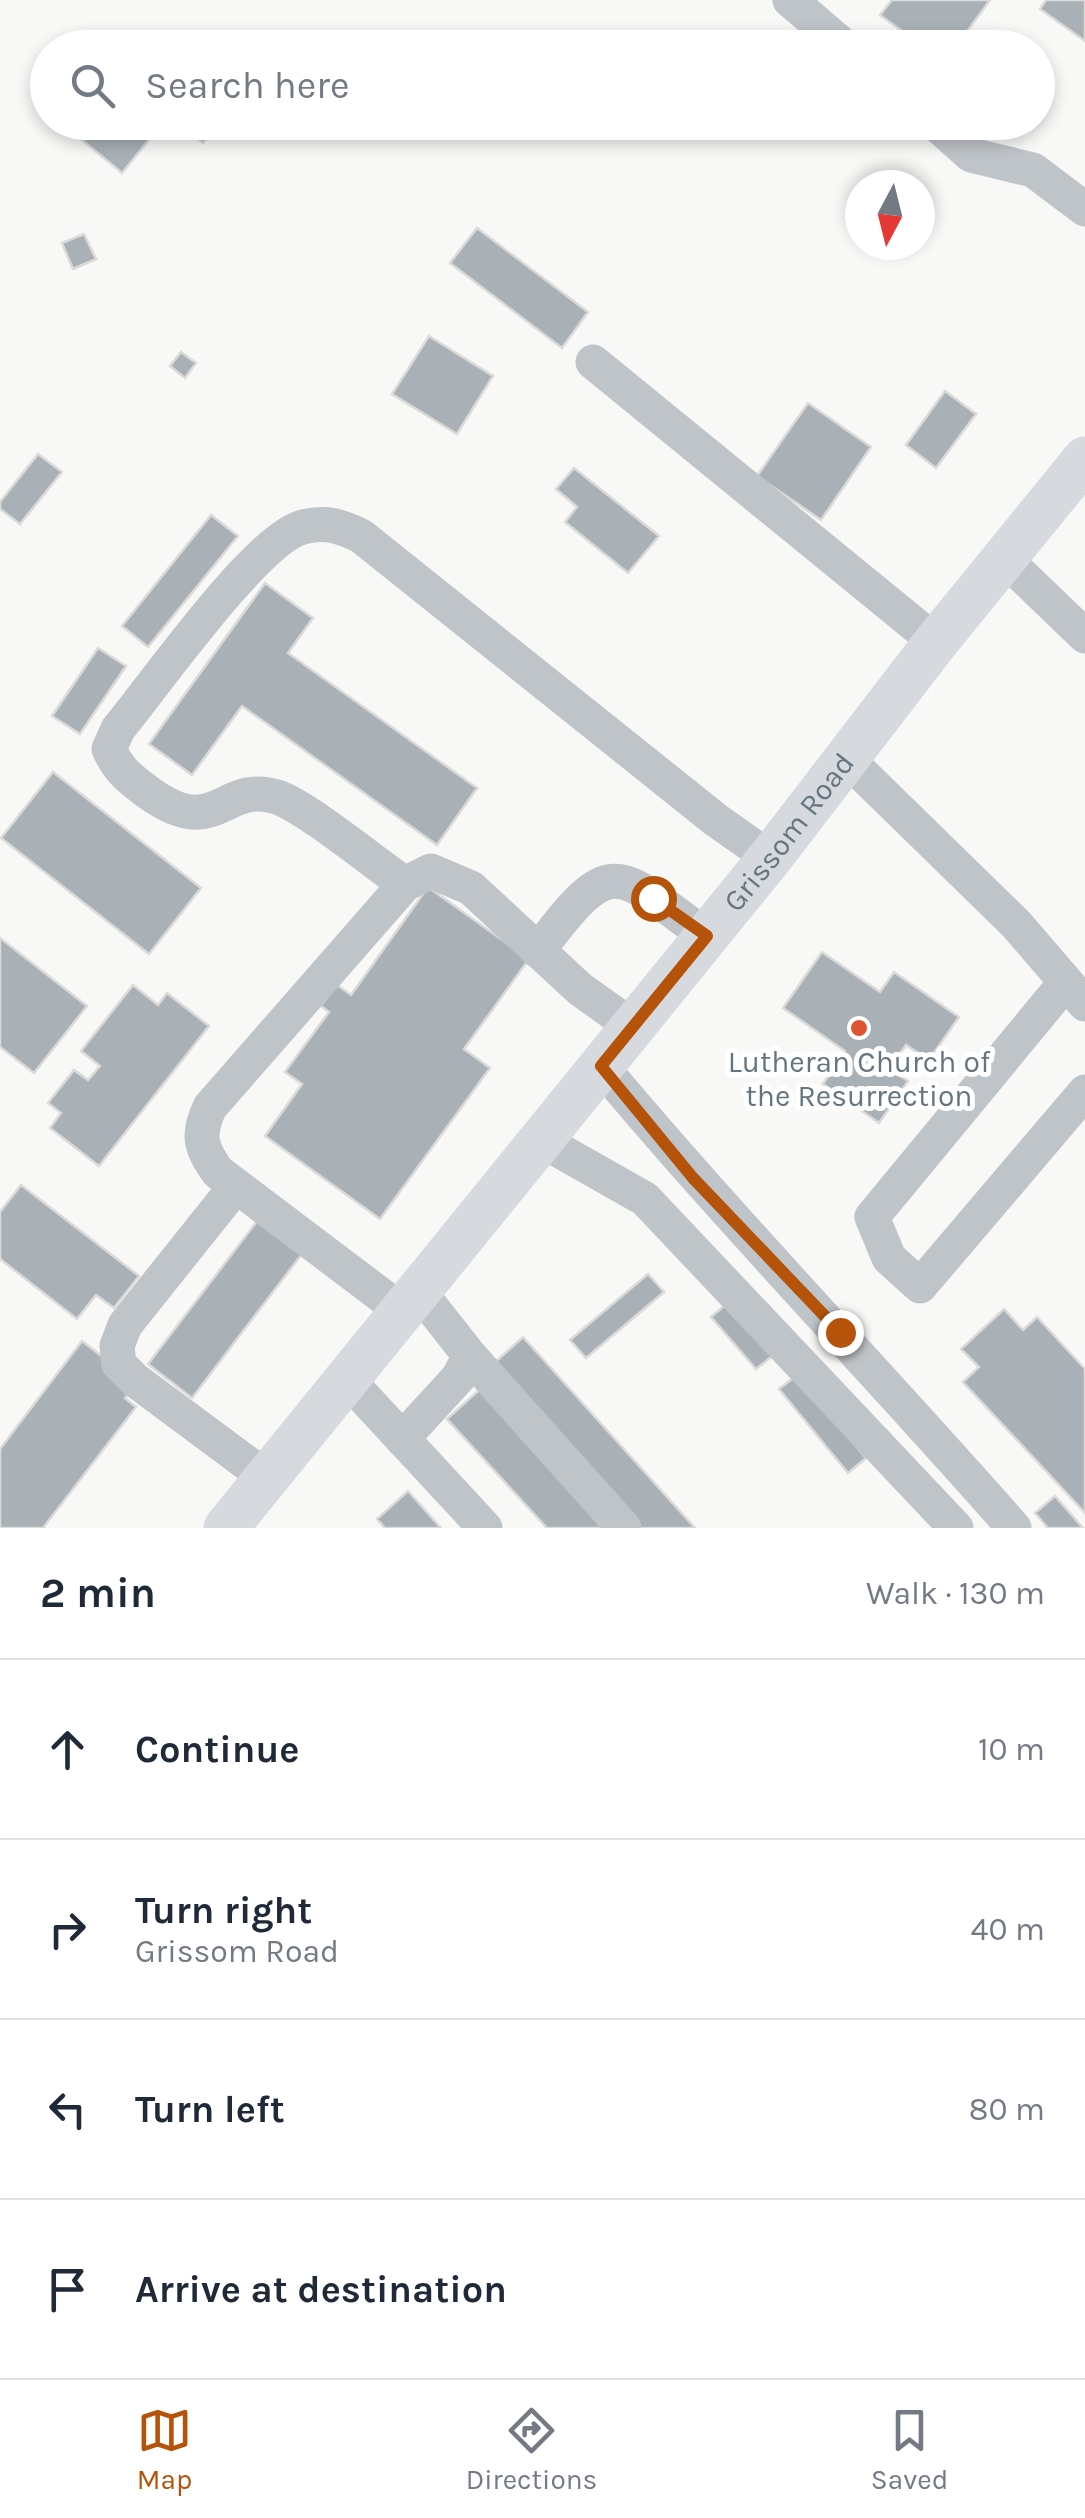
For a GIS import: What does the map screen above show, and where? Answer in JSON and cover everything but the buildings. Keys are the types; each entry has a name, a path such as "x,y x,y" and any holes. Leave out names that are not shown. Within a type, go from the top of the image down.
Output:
{"main road":[{"name":"Grissom Road","path":"226,1528 770,858 936,642 1085,459"}],"lane":[{"path":"790,0 825,30"},
{"path":"954,140 971,155 1033,170 1085,208"},
{"path":"593,362 936,642"},
{"path":"405,884 281,798 251,792 212,811 177,813 119,771 109,749 118,729 266,548 299,527 333,523 361,536 716,820 770,858"},
{"path":"1004,558 1085,636"},
{"path":"848,760 1016,924 1076,993 872,1218 889,1258 920,1286 1085,1092"},
{"path":"624,1528 470,1356 410,1301 236,1186 203,1152 199,1130 210,1106 405,884 431,871 471,888 580,989 633,1027"},
{"path":"538,951 578,898 600,882 626,880 707,936"},
{"path":"601,1066 693,1178 840,1332 1002,1524"},
{"path":"541,1140 645,1200 956,1528"},
{"path":"236,1186 125,1324 116,1346 119,1364 136,1380 268,1478"},
{"path":"804,1367 840,1332"},
{"path":"402,1440 458,1378 470,1356"},
{"path":"348,1378 485,1528"}],"place":[{"name":"Lutheran Church of the Resurrection","path":"859,1028"}],"route":[{"path":"653,898 707,936 601,1066 693,1178 840,1332"}]}
